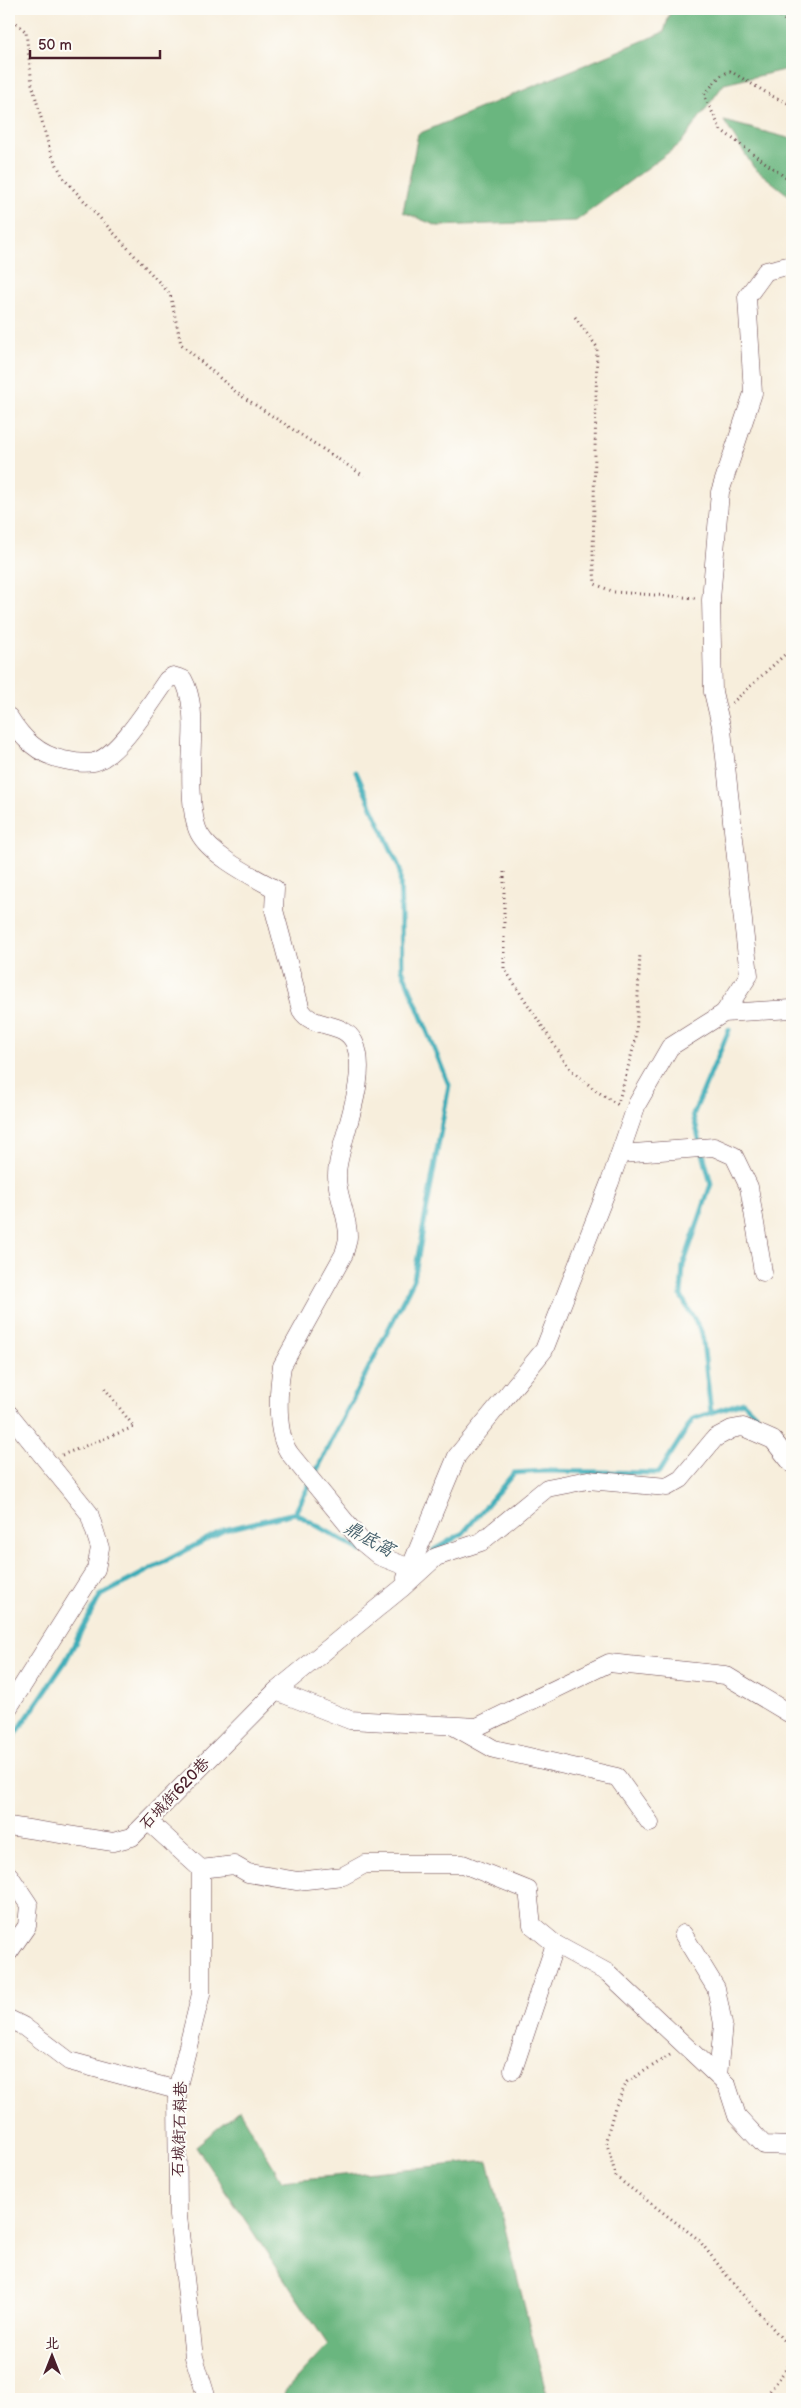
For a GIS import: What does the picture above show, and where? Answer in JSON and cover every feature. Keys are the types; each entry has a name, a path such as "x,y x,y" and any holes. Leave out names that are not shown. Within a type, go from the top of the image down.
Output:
{"street":[{"path":"402,1588 457,1456 544,1350 635,1112 670,1047 724,1013 749,975 722,730 713,692 711,600 720,492 753,393 747,297 766,272 792,265"},
{"path":"9,717 18,732 48,757 75,762 95,762 106,757 135,726 167,680 173,676 183,679 189,690 193,727 190,772 196,825 200,834 221,854 260,883 275,889 274,910 301,1010 312,1021 345,1032 354,1042 356,1049 358,1070 354,1106 338,1165 337,1176 348,1237 344,1254 282,1366 279,1384 281,1438 290,1454 362,1542 379,1556 410,1568"},
{"path":"724,1013 792,1009"},
{"path":"620,1154 714,1147 734,1156 749,1187 763,1272"},
{"path":"9,1414 89,1512 100,1548 96,1569 9,1708"},
{"name":"石城街620巷","path":"9,1826 113,1842 132,1837 149,1822 276,1691 402,1588 436,1557 480,1542 546,1488 588,1480 667,1487 681,1479 715,1438 732,1428 743,1427 773,1440 792,1464"},
{"path":"276,1691 350,1720 477,1726 609,1662 725,1675 792,1716"},
{"path":"453,1725 494,1750 617,1777 650,1823"},
{"path":"149,1822 201,1869 234,1865 248,1873 297,1881 343,1876 365,1864 463,1864 528,1890 532,1925 555,1944 608,1973 718,2076 727,2085 737,2116 764,2145 792,2146"},
{"name":"石城街石嵙巷","path":"201,1869 201,1994 178,2090 178,2216 194,2357 207,2399"},
{"path":"9,1875 29,1905 27,1926 9,1952"},
{"path":"683,1934 716,1988 723,2024 718,2076"},
{"path":"513,2070 555,1944"},
{"path":"9,2019 23,2026 69,2061 178,2090"}],"path":[{"path":"774,9 792,27"},
{"path":"9,16 26,32 32,84 50,151 64,179 170,294 181,344 237,393 364,476"},
{"path":"792,105 772,96 730,71 720,76 704,95 721,130 789,180 792,206"},
{"path":"576,317 597,347 593,556 595,584 614,592 711,600"},
{"path":"719,716 792,648"},
{"path":"504,872 504,968 570,1069 595,1090 635,1112"},
{"path":"618,1104 636,1038 640,953"},
{"path":"46,1460 134,1427 103,1386"},
{"path":"684,2044 627,2082 615,2106 606,2140 616,2176 698,2239 736,2287 792,2350"},
{"path":"767,2395 792,2360"}],"green space":[{"path":"671,9 792,9 792,68 724,84 680,144 576,221 437,226 403,212 418,134 664,32"},
{"path":"724,121 792,139 792,198 754,168"},
{"path":"240,2110 282,2181 488,2161 548,2399 283,2399 285,2391 328,2345 196,2146"}],"waterway":[{"path":"295,1513 414,1279 449,1085 402,969 400,869 356,772"},
{"path":"711,1413 702,1333 681,1296 683,1266 711,1184 693,1115 729,1030"},
{"name":"鼎底窩","path":"434,1550 463,1533 514,1473 544,1471 659,1473 693,1419 743,1402 774,1433"},
{"name":"鼎底窩","path":"9,1744 65,1662 100,1596 224,1530 295,1513 361,1551"}]}
